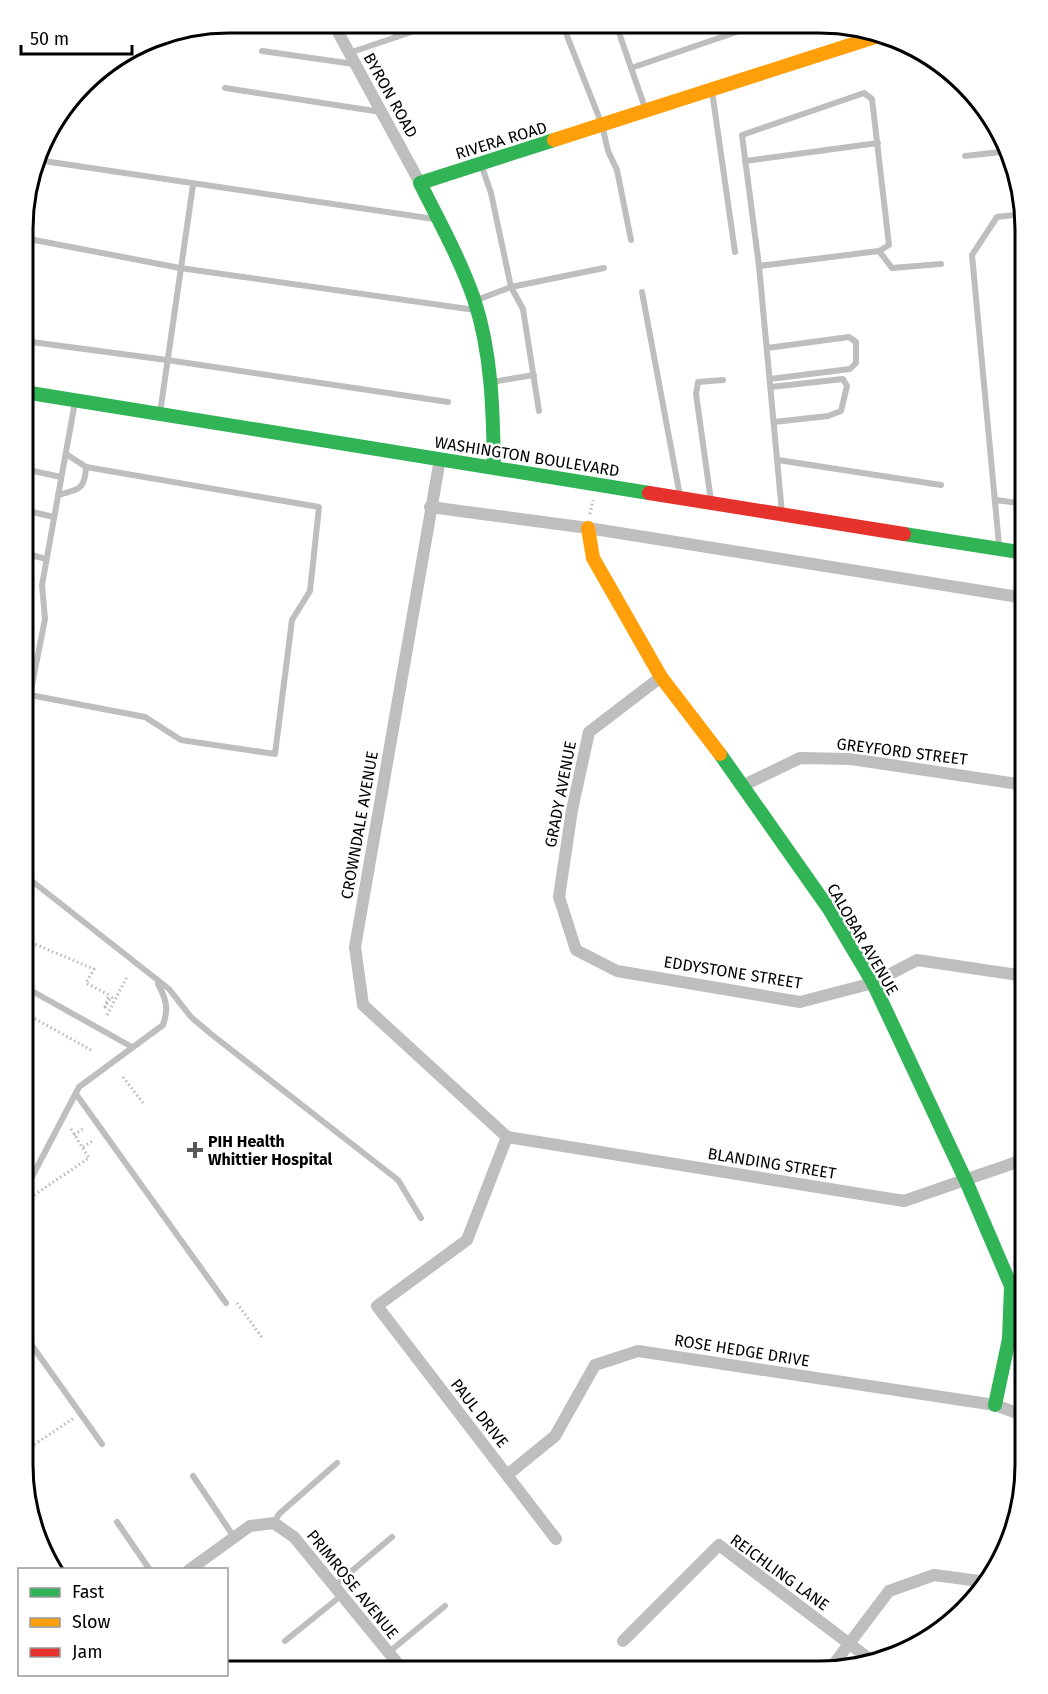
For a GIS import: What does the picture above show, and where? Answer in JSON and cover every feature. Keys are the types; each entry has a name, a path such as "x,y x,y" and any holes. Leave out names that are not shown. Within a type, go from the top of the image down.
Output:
{"street":[{"name":"BYRON ROAD","path":"338,33 420,183"},
{"name":"RIVERA ROAD","path":"420,183 867,40"},
{"path":"420,183 467,278 482,328 494,423 494,467"},
{"name":"WASHINGTON BOULEVARD","path":"33,393 1015,551"},
{"name":"CROWNDALE AVENUE","path":"440,459 356,947 363,1005 507,1137"},
{"path":"430,507 588,528 1015,596"},
{"name":"CALOBAR AVENUE","path":"588,528 593,558 661,677 744,785 829,909 873,983 966,1181 1011,1286 1009,1339 995,1405"},
{"name":"GRADY AVENUE","path":"576,950 559,897 572,810 589,732 661,677"},
{"name":"GREYFORD STREET","path":"744,785 800,758 851,759 1015,784"},
{"name":"EDDYSTONE STREET","path":"576,950 617,970 800,1002 873,983 917,960 1015,975"},
{"name":"BLANDING STREET","path":"507,1137 904,1201 1015,1163"},
{"name":"PAUL DRIVE","path":"507,1137 467,1240 377,1306 556,1539"},
{"name":"ROSE HEDGE DRIVE","path":"507,1475 555,1436 595,1365 638,1351 995,1405 1015,1412"},
{"path":"190,1568 250,1526 274,1523"},
{"name":"PRIMROSE AVENUE","path":"274,1523 294,1537 395,1661"},
{"name":"REICHLING LANE","path":"623,1641 719,1545 864,1655"},
{"path":"838,1660 889,1591 934,1575 976,1581"}],"lane":[{"path":"395,33 397,37"},
{"path":"262,51 352,58 409,33"},
{"path":"566,33 617,170 631,240"},
{"path":"619,33 646,111"},
{"path":"631,68 734,33"},
{"path":"854,37 856,43"},
{"path":"225,88 381,112"},
{"path":"712,91 735,252"},
{"path":"759,266 879,251 889,246 872,99 864,93 741,135 759,266 782,513"},
{"path":"745,161 878,142"},
{"path":"965,156 999,152"},
{"path":"45,161 438,219"},
{"path":"481,164 492,193 510,286 523,309 539,411"},
{"path":"160,414 193,184"},
{"path":"999,549 972,255 997,217 1014,215"},
{"path":"33,240 180,268 475,306 510,286 604,268"},
{"path":"879,251 892,268 941,264"},
{"path":"642,292 680,497"},
{"path":"767,348 849,338 856,342 856,363 850,369 770,379"},
{"path":"33,342 448,402"},
{"path":"489,383 534,375"},
{"path":"771,387 843,379 847,386 841,411 828,416 774,422"},
{"path":"711,502 696,394 698,382 723,380"},
{"path":"33,680 45,619 42,585 75,400"},
{"path":"33,696 145,717 181,740 275,754 292,620 310,591 319,507 86,467 66,454"},
{"path":"778,460 941,485"},
{"path":"58,495 80,489 85,482 86,467"},
{"path":"33,471 61,477"},
{"path":"996,500 1015,503"},
{"path":"33,512 54,518"},
{"path":"33,555 46,559"},
{"path":"33,882 158,983 169,989 196,1021 398,1180 421,1218"},
{"path":"33,1175 79,1087 163,1025 167,1013 167,1001 158,983"},
{"path":"33,992 132,1047"},
{"path":"76,1094 226,1303"},
{"path":"33,1347 102,1444"},
{"path":"274,1523 279,1514 336,1463"},
{"path":"193,1476 234,1538"},
{"path":"117,1522 149,1568"},
{"path":"285,1641 392,1537"},
{"path":"388,1653 445,1606"}],"path":[{"path":"588,528 596,483"},
{"path":"33,943 94,969 86,982 109,995 105,1007 111,997 115,999"},
{"path":"107,1015 128,977"},
{"path":"33,1018 91,1050"},
{"path":"123,1077 142,1103"},
{"path":"74,1134 84,1128"},
{"path":"34,1195 89,1158 71,1129"},
{"path":"83,1147 94,1140"},
{"path":"33,1445 76,1416"}],"traffic: fast":[{"path":"494,467 490,382 480,319 462,269 420,183 554,140"},
{"path":"33,393 649,493"},
{"path":"904,534 1015,551"},
{"path":"720,754 829,909 873,983 966,1181 1011,1286 1009,1339 995,1405"}],"traffic: slow":[{"path":"554,140 867,40"},
{"path":"588,528 593,558 661,677 720,754"}],"traffic: jam":[{"path":"649,493 904,534"}],"place":[{"name":"PIH Health Whittier Hospital","path":"195,1150"}]}
